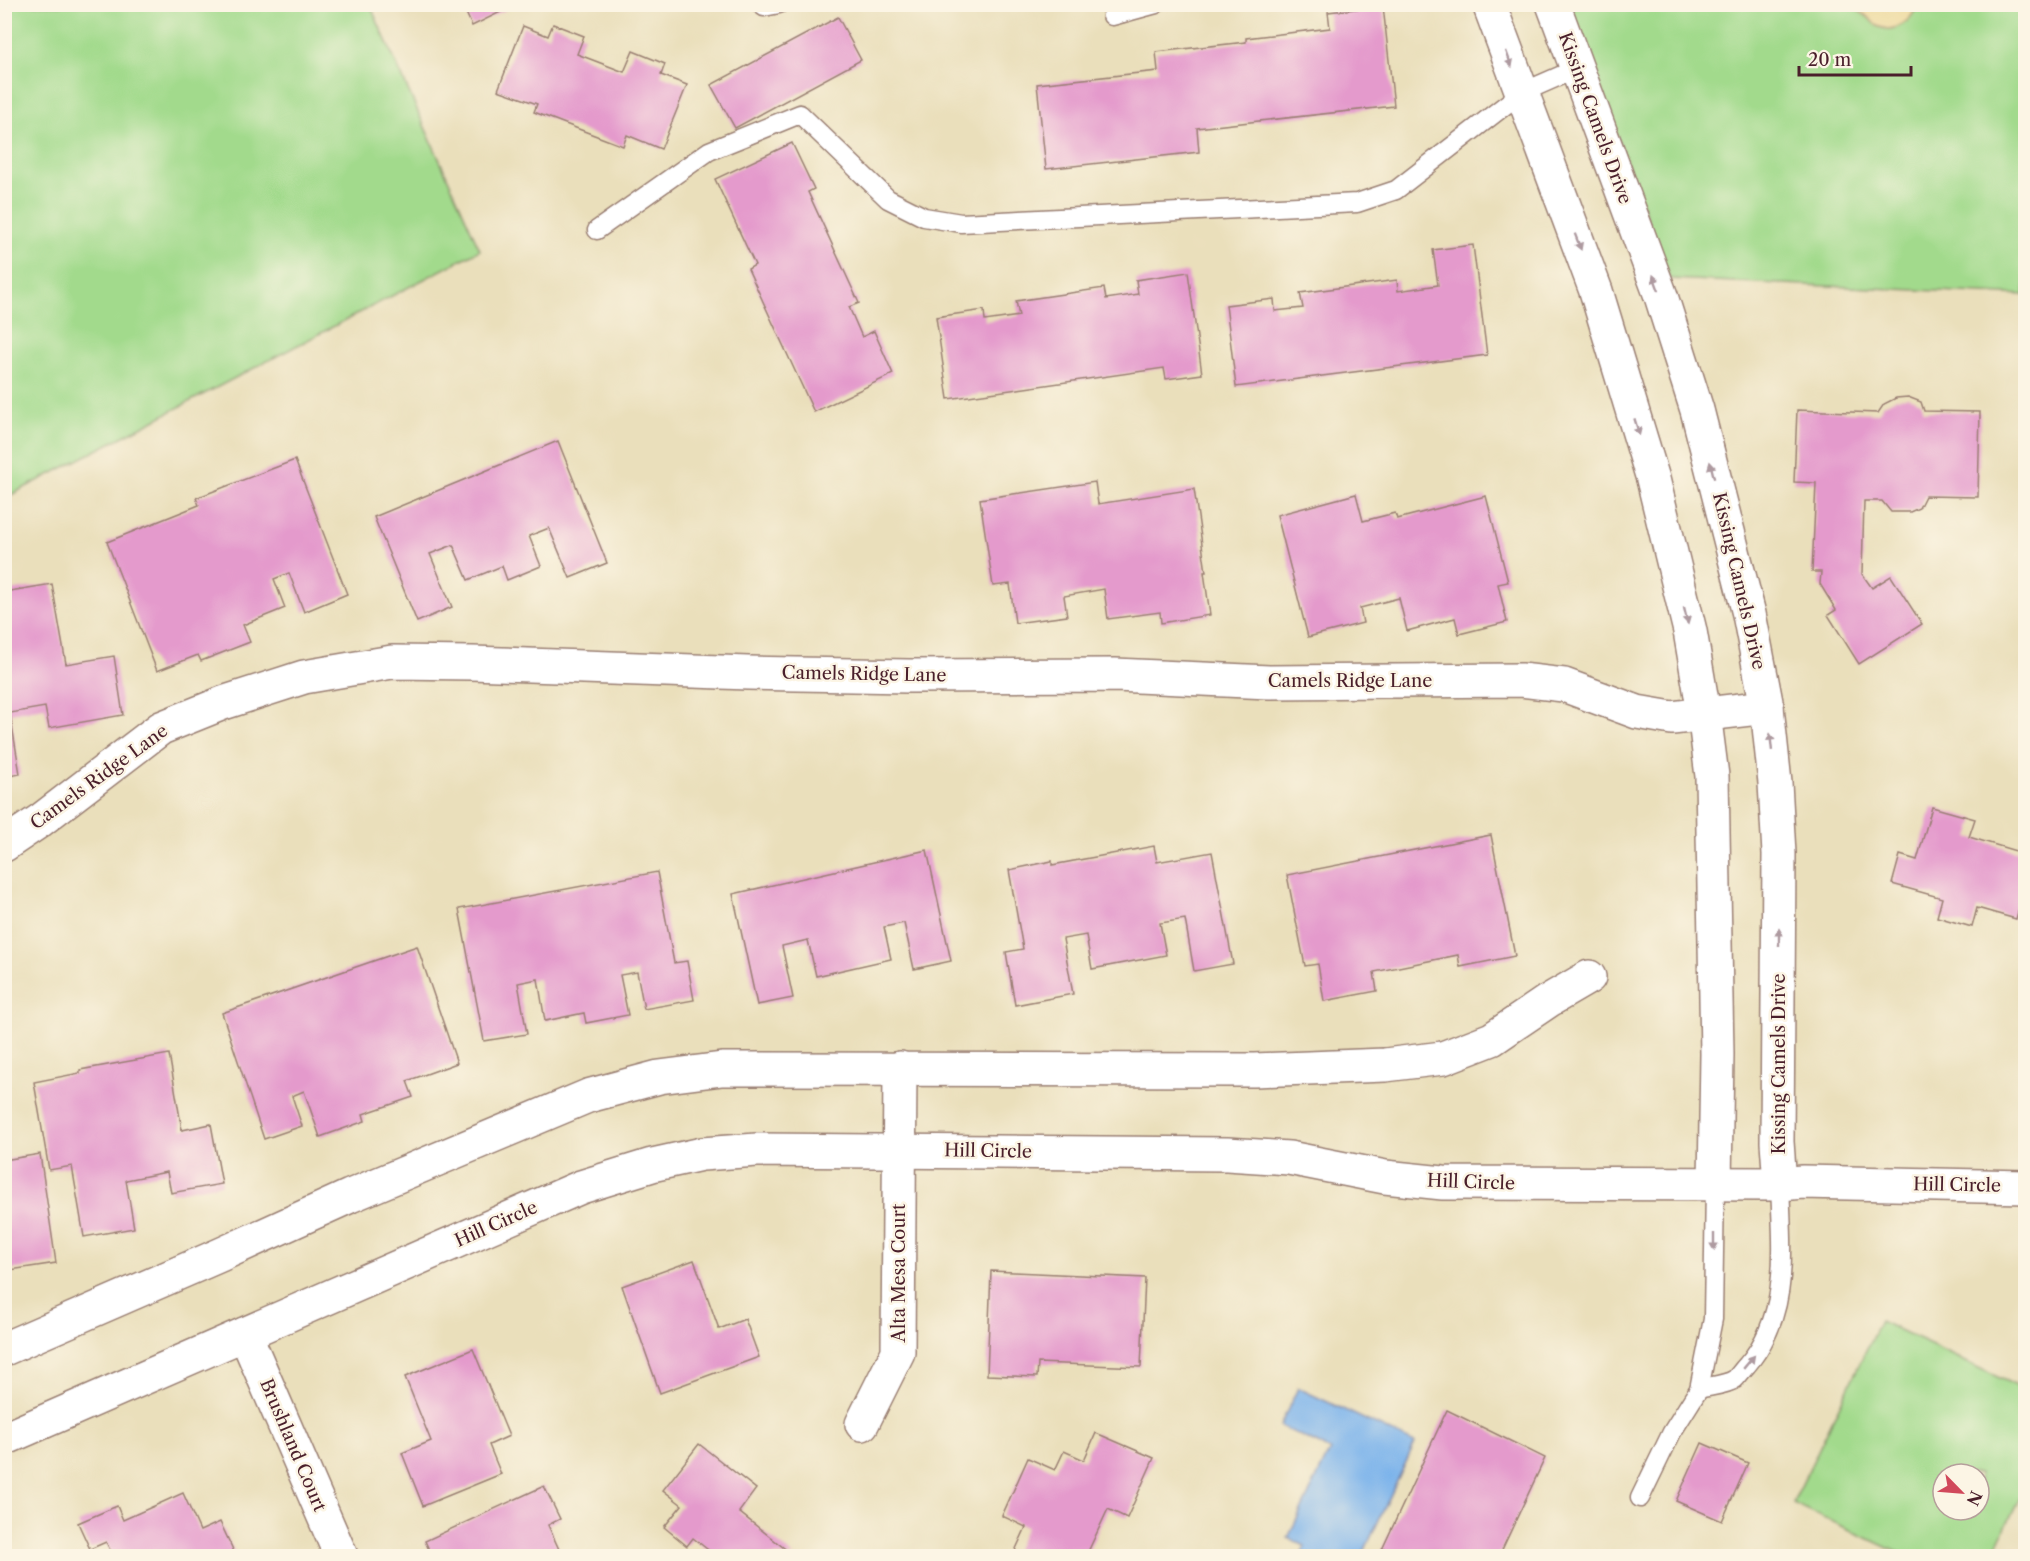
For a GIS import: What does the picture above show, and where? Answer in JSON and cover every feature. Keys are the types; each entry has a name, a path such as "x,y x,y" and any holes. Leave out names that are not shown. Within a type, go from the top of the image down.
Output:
{"street":[{"path":"1489,4 1596,291 1653,479 1690,630 1712,776 1717,1054 1715,1184"},
{"name":"Kissing Camels Drive","path":"1553,4 1661,296 1697,410 1749,614 1767,706 1779,854 1777,1142 1780,1184"},
{"name":"Camels Ridge Lane","path":"4,845 41,820 161,728 224,703 304,678 392,662 898,676 1114,675 1269,682 1521,680 1564,685 1637,712 1672,717 1767,706"},
{"path":"4,1348 350,1196 588,1095 659,1077 722,1069 1254,1070 1385,1065 1443,1058 1492,1039 1548,1000 1589,977"},
{"name":"Alta Mesa Court","path":"862,1424 898,1352 900,1068"},
{"name":"Hill Circle","path":"4,1439 581,1188 652,1165 702,1154 757,1150 900,1150 1227,1154 1289,1158 1385,1177 1443,1183 1780,1184 1803,1182 2025,1187"},
{"name":"Brushland Court","path":"245,1334 341,1557"}],"lane":[{"path":"760,4 764,7 779,4"},
{"path":"1112,16 1156,4"},
{"path":"597,230 710,152 800,114 888,199 924,217 961,223 1357,203 1396,190 1521,93 1578,68"},
{"path":"1640,1498 1672,1432 1699,1389 1713,1319 1715,1184"},
{"path":"1699,1389 1734,1380 1754,1356 1770,1330 1782,1276 1780,1184"}],"green space":[{"path":"4,5 370,5 480,250 5,498"},
{"path":"1568,5 2025,5 2025,295 1670,279"},
{"path":"1880,1321 2025,1390 2025,1487 1992,1556 1905,1556 1793,1503"}],"sand":[{"path":"1917,4 1907,21 1889,29 1876,25 1849,5"}],"water":[{"path":"1298,1388 1415,1443 1362,1556 1301,1556 1305,1546 1288,1538 1330,1450 1280,1426"}],"building":[{"path":"462,4 517,4 472,26"},
{"path":"1383,6 1394,106 1197,128 1199,152 1046,169 1037,84 1158,71 1156,52 1246,42 1246,38 1330,28 1328,12"},
{"path":"838,17 861,60 735,128 711,85"},
{"path":"553,24 584,36 577,54 624,72 633,51 665,64 661,75 687,85 661,149 627,135 623,146 534,112 537,104 498,90 523,26 548,36"},
{"path":"792,143 814,189 808,192 859,303 849,307 862,337 874,331 893,374 814,412 748,269 755,265 715,179"},
{"path":"1473,245 1487,355 1236,387 1226,305 1274,299 1275,311 1303,308 1300,293 1397,280 1398,291 1438,285 1433,250"},
{"path":"1188,272 1202,374 1166,379 1164,368 948,399 936,317 984,310 985,321 1019,316 1016,301 1104,288 1106,299 1138,294 1136,280"},
{"path":"1908,397 1921,402 1924,411 1980,412 1978,497 1925,496 1919,508 1910,512 1891,512 1882,501 1864,501 1862,574 1872,588 1891,576 1922,624 1859,664 1828,615 1836,610 1820,584 1821,572 1812,572 1816,483 1794,482 1797,410 1878,413 1884,404 1896,398"},
{"path":"558,441 607,563 570,578 549,528 529,536 541,566 507,580 502,566 468,580 453,545 430,554 452,607 417,622 374,517"},
{"path":"295,460 347,594 304,612 289,573 274,579 285,608 243,625 250,642 201,661 198,655 157,671 107,542 199,505 196,498"},
{"path":"1095,482 1098,504 1194,489 1210,615 1161,623 1160,612 1108,619 1104,589 1064,596 1067,616 1015,623 1010,584 993,586 980,499"},
{"path":"1356,494 1363,521 1395,513 1397,519 1486,496 1508,582 1498,584 1507,622 1459,634 1455,618 1407,631 1399,598 1360,608 1363,623 1308,637 1277,515"},
{"path":"52,584 66,664 114,656 123,715 49,728 45,707 10,713 20,774 4,777 4,592"},
{"path":"1932,807 1975,819 1969,837 2026,854 2026,884 2016,919 1977,908 1972,927 1937,917 1942,898 1892,884 1900,855 1917,860"},
{"path":"1491,835 1515,956 1460,967 1458,955 1374,972 1377,991 1324,1001 1318,964 1305,966 1287,875"},
{"path":"1154,846 1157,862 1212,852 1233,964 1194,971 1185,919 1160,923 1166,955 1092,969 1086,935 1063,939 1073,994 1015,1005 1006,952 1023,949 1009,870 1052,861 1052,865"},
{"path":"927,850 951,961 914,969 904,923 884,927 891,959 816,976 808,940 782,946 793,998 757,1005 733,894"},
{"path":"657,872 674,963 687,961 694,1000 644,1009 637,972 620,975 628,1015 586,1023 584,1013 545,1021 538,979 518,983 527,1034 484,1041 459,909"},
{"path":"417,946 457,1063 407,1081 413,1097 363,1114 365,1121 320,1137 304,1091 292,1096 302,1126 264,1139 222,1013"},
{"path":"169,1054 182,1130 211,1124 222,1184 171,1193 167,1172 126,1180 134,1228 84,1237 72,1166 49,1170 34,1082 80,1073 80,1070"},
{"path":"40,1154 56,1263 4,1271 4,1160"},
{"path":"694,1260 719,1329 745,1319 759,1357 660,1393 622,1286"},
{"path":"991,1271 1145,1278 1141,1367 1038,1363 1037,1377 987,1375"},
{"path":"473,1349 509,1436 489,1445 501,1474 423,1506 402,1453 431,1441 405,1377"},
{"path":"1447,1410 1545,1458 1499,1556 1379,1556"},
{"path":"1096,1433 1154,1458 1127,1518 1108,1509 1086,1556 1027,1556 1015,1551 1026,1527 1002,1516 1028,1458 1055,1470 1064,1451 1084,1460"},
{"path":"1702,1443 1748,1463 1722,1521 1676,1501"},
{"path":"699,1444 756,1489 739,1512 794,1556 716,1556 693,1538 687,1546 664,1527 682,1505 663,1490"},
{"path":"544,1486 560,1519 548,1525 562,1556 432,1556 425,1541"},
{"path":"183,1493 200,1531 220,1522 236,1556 113,1556 106,1542 90,1549 78,1523 117,1506 123,1520"}]}
